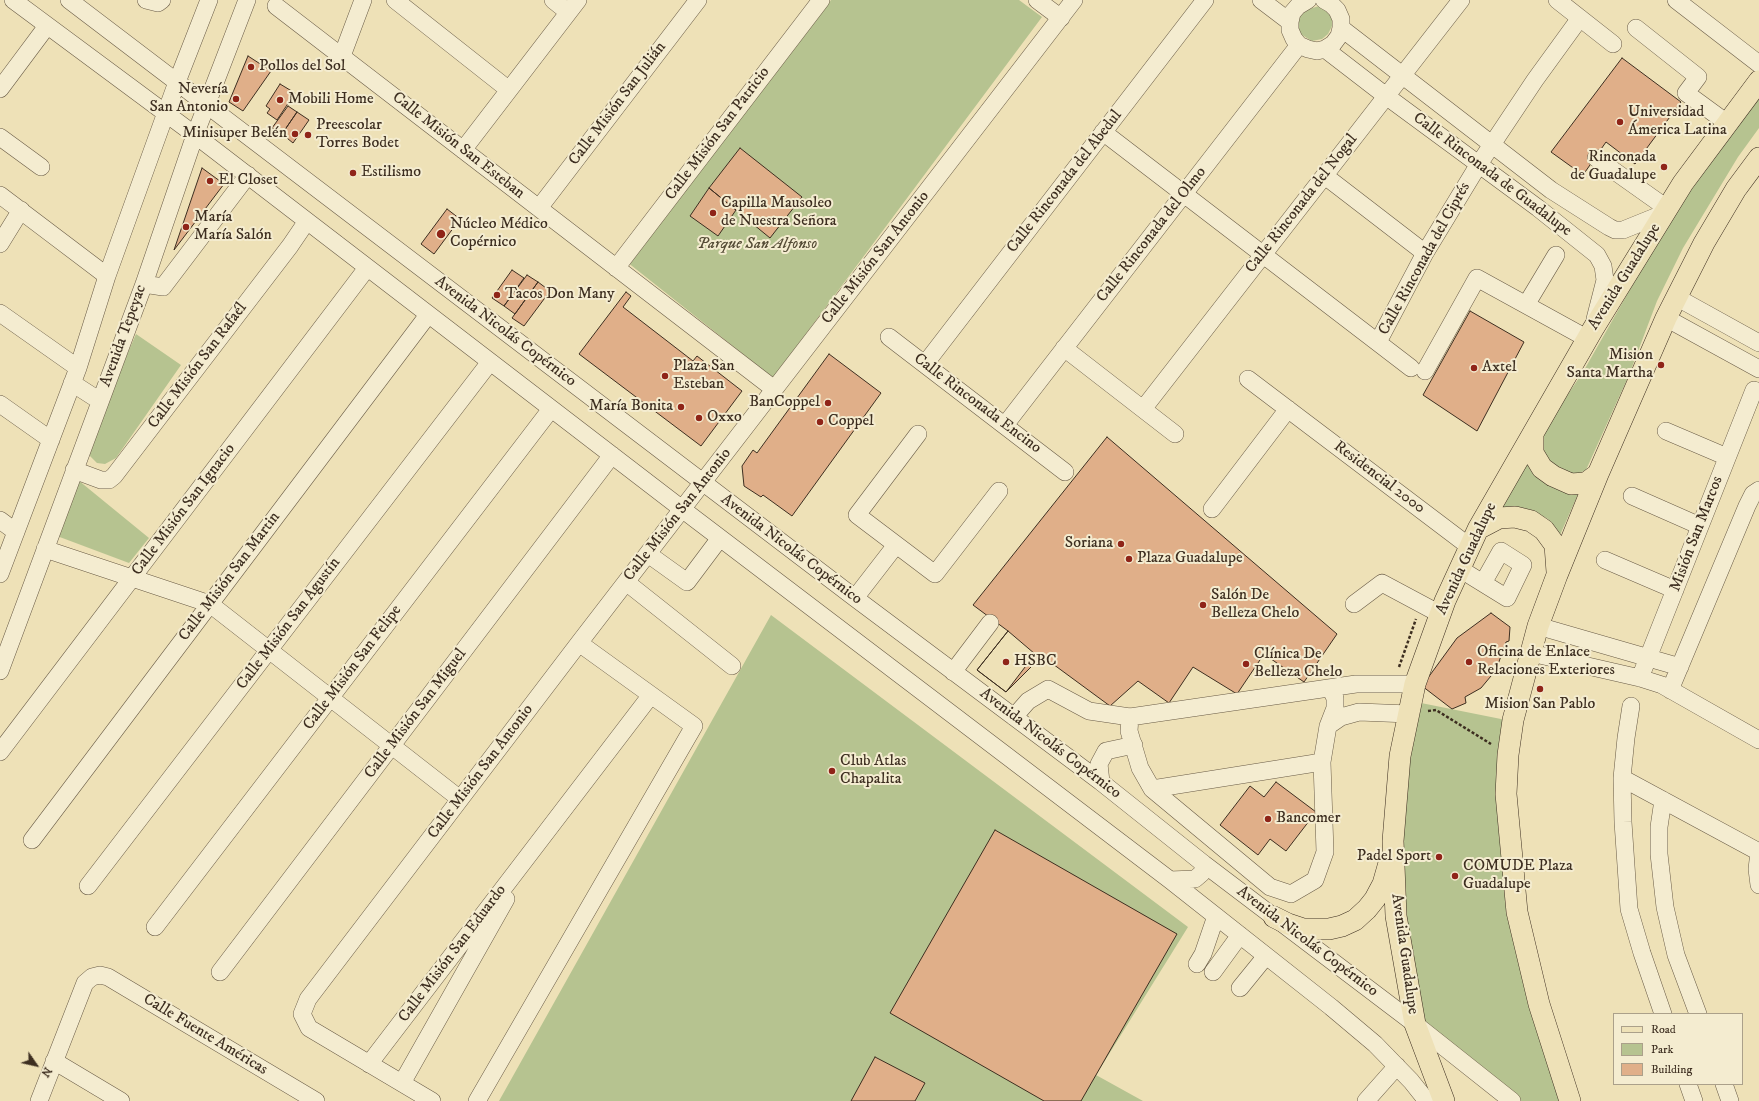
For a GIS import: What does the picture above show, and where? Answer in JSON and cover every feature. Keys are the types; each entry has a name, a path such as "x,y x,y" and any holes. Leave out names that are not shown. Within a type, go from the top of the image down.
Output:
{"main road":[{"name":"Avenida Guadalupe","path":"1444,1101 1415,1024 1396,916 1392,841 1400,756 1415,684 1440,614 1474,538 1590,334 1683,183 1759,81"},
{"path":"1570,1101 1539,1004 1517,912 1506,794 1508,755 1513,720 1538,626 1557,575 1598,474 1666,318 1704,243 1736,190 1759,158"},
{"path":"1533,434 1533,453 1542,468 1553,476 1571,484 1586,483 1598,474"},
{"path":"1474,538 1499,518 1515,517 1531,521 1544,530 1555,545 1557,575"},
{"path":"1274,917 1303,929 1317,930 1342,926 1355,920 1367,909 1383,884 1388,872 1392,841"}],"street":[{"name":"Avenida Nicolás Copérnico","path":"13,0 248,175 682,510 1170,880 1375,1044 1397,1066 1427,1101"},
{"name":"Avenida Nicolás Copérnico","path":"69,0 855,598 1101,782 1204,864 1415,1024 1512,1101"},
{"path":"146,0 158,3 162,0"},
{"name":"Avenida Tepeyac","path":"0,574 75,376 107,276 177,82 209,0"},
{"name":"Avenida Tepeyac","path":"0,668 144,284 206,104 247,0"},
{"path":"342,56 363,0"},
{"path":"395,0 509,90"},
{"path":"463,150 573,6 553,0"},
{"name":"Calle Misión San Julián","path":"539,208 698,0"},
{"name":"Calle Misión San Patricio","path":"616,268 821,0"},
{"path":"1037,0 1060,18"},
{"name":"Calle Misión San Antonio","path":"369,1064 309,1028 302,1014 308,999 702,482 1074,0"},
{"name":"Calle Rinconada del Abedul","path":"925,364 1205,0"},
{"path":"1261,0 1290,22"},
{"path":"1306,0 1292,13 1290,30 1294,39 1300,45 1308,50 1316,51 1325,49 1333,44 1339,36 1341,19 1337,10 1329,1"},
{"name":"Calle Rinconada del Nogal","path":"1143,409 1461,0"},
{"path":"1557,0 1613,44"},
{"path":"1676,0 1759,64"},
{"name":"Calle Misión San Esteban","path":"276,6 774,389"},
{"name":"Calle Rinconada del Ciprés","path":"1378,342 1425,253 1491,144 1580,18"},
{"path":"0,88 47,26"},
{"name":"Calle Rinconada de Guadalupe","path":"1341,28 1551,190 1615,230 1631,228 1666,211"},
{"path":"1636,28 1698,76 1686,93 1727,123"},
{"name":"Calle Rinconada del Olmo","path":"1005,425 1300,45"},
{"name":"Calle Rinconada de Guadalupe","path":"1325,49 1538,208 1597,255 1605,273 1605,280 1590,334"},
{"path":"1103,132 1378,342 1418,369 1477,278 1526,305 1590,334"},
{"path":"0,136 41,167"},
{"path":"1596,158 1666,211"},
{"path":"144,284 163,287 248,175"},
{"path":"1325,176 1425,253"},
{"path":"1538,208 1551,190"},
{"path":"0,195 107,276"},
{"path":"0,244 20,210"},
{"name":"Calle Misión San Rafaél","path":"74,470 101,480 109,480 114,476 307,221"},
{"path":"1526,305 1556,255"},
{"name":"Calle Misión San Ignacio","path":"0,752 367,268"},
{"path":"1676,297 1759,343"},
{"path":"0,313 75,376 100,401"},
{"name":"Calle Misión San Martin","path":"32,840 428,314"},
{"path":"1666,318 1758,367"},
{"name":"Calle Rinconada Encino","path":"889,337 1065,472"},
{"path":"1064,348 1175,434"},
{"name":"Calle Misión San Agustín","path":"88,886 490,362"},
{"name":"Residencial 2000","path":"1248,379 1288,409 1474,538"},
{"name":"Misión San Marcos","path":"1640,678 1754,390"},
{"path":"0,404 51,440"},
{"name":"Calle Misión San Felipe","path":"155,927 551,409"},
{"path":"1212,509 1288,409"},
{"path":"1666,431 1727,458"},
{"path":"918,434 857,515 934,574 999,491"},
{"name":"Calle Misión San Miguel","path":"220,972 612,455"},
{"path":"1670,690 1747,506 1753,494 1759,490"},
{"path":"1632,496 1700,526"},
{"path":"0,520 16,532"},
{"path":"648,554 687,582 720,538"},
{"path":"855,598 896,545"},
{"path":"45,549 210,604 460,799"},
{"path":"1605,560 1675,590"},
{"path":"1460,569 1483,583"},
{"path":"626,582 732,666"},
{"path":"1354,604 1382,583 1440,614"},
{"path":"953,672 990,623"},
{"path":"1538,626 1680,666"},
{"path":"476,1101 694,726 579,643"},
{"path":"1531,653 1640,678 1662,685 1758,736"},
{"path":"1014,717 1028,701 1048,689 1088,711 1130,717 1356,684 1415,684"},
{"path":"1130,717 1129,731 1140,768 1152,789 1270,887 1291,894 1315,880 1325,852 1322,762 1328,726 1335,708 1335,698 1330,688"},
{"name":"Calle Misión San Eduardo","path":"369,1064 651,695"},
{"path":"1631,706 1622,778 1623,822 1629,909 1663,1013"},
{"path":"1328,726 1341,717 1360,712 1409,714"},
{"path":"1101,782 1099,764 1106,752 1134,745"},
{"path":"1152,789 1322,762"},
{"path":"1622,778 1759,852 1757,869 1759,885"},
{"path":"1663,800 1659,827 1659,854 1665,907 1676,955 1698,1013"},
{"name":"Calle Misión San Eduardo","path":"402,1083 538,843"},
{"path":"1170,880 1195,879 1202,873 1204,864"},
{"path":"1197,964 1203,954 1216,916"},
{"path":"1213,972 1240,935"},
{"path":"1240,988 1266,956"},
{"name":"Calle Fuente Américas","path":"54,1061 85,983 92,977 100,975 108,977 316,1101"},
{"path":"40,1101 54,1061 121,1101"},
{"path":"369,1064 432,1101"},
{"path":"1366,1101 1397,1066"},
{"path":"1688,1085 1694,1101"},
{"path":"1724,1085 1730,1101"}],"path":[{"path":"1409,714 1436,710 1508,755"}],"green space":[{"name":"Parque San Alfonso","path":"831,0 1019,0 1042,17 773,378 627,262"},
{"path":"1319,6 1327,9 1332,18 1332,26 1328,34 1322,39 1312,41 1297,32 1299,17 1303,11"},
{"path":"1759,95 1759,128 1738,157 1683,248 1657,301 1629,375 1586,470 1572,476 1549,465 1540,450 1541,434 1583,372 1649,256 1694,185"},
{"path":"136,334 181,365 116,458 105,464 97,463 90,456 87,447"},
{"path":"1528,459 1579,492 1560,535 1548,519 1529,509 1501,508"},
{"path":"78,480 149,538 129,563 57,536"},
{"name":"Club Atlas Chapalita","path":"771,615 1188,927 1096,1075 1143,1101 499,1101"},
{"name":"COMUDE Plaza Guadalupe","path":"1416,702 1516,722 1515,911 1569,1101 1515,1101 1416,1023 1393,841"}],"building":[{"path":"248,56 271,71 243,111 229,102"},
{"name":"Universidad Ámerica Latina","path":"1622,58 1681,102 1635,164 1606,142 1583,175 1551,152"},
{"name":"Mobili Home","path":"280,84 295,93 277,120 267,113 270,109 266,106"},
{"path":"288,106 297,112 282,134 272,128"},
{"path":"297,112 309,120 293,143 282,134"},
{"path":"740,148 802,197 770,238 709,188"},
{"path":"202,168 224,184 174,250"},
{"name":"Capilla Mausoleo de Nuestra Señora","path":"709,188 736,210 718,236 690,216"},
{"path":"447,209 460,219 434,254 421,244"},
{"path":"512,270 524,278 504,306 492,298"},
{"path":"527,275 538,282 515,314 504,306"},
{"path":"538,282 550,291 524,326 512,318"},
{"name":"Plaza San Esteban","path":"626,292 631,296 623,307 693,361 697,356 742,391 701,446 579,354"},
{"name":"Axtel","path":"1470,311 1524,342 1477,431 1423,395"},
{"name":"Coppel","path":"829,354 881,393 792,516 763,495 761,497 744,486 742,466 753,450 757,453"},
{"name":"Plaza Guadalupe","path":"1107,437 1337,634 1304,682 1264,654 1237,694 1193,667 1169,703 1138,681 1110,706 1042,656 1006,692 977,670 1008,631 973,605"},
{"name":"Oficina de Enlace Relaciones Exteriores","path":"1491,613 1510,627 1509,641 1506,642 1496,670 1481,688 1465,697 1466,703 1452,709 1422,686 1457,638"},
{"name":"HSBC","path":"1008,631 1035,654 1006,692 977,670"},
{"name":"Bancomer","path":"1276,782 1316,812 1286,851 1270,839 1258,855 1220,825 1250,786 1264,797"},
{"path":"995,830 1177,934 1081,1101 1044,1101 890,1013"},
{"path":"875,1057 925,1083 915,1101 851,1101"}],"place":[{"name":"Pollos del Sol","path":"251,67"},
{"name":"Nevería San Antonio","path":"236,99"},
{"name":"Mobili Home","path":"280,100"},
{"name":"Universidad Ámerica Latina","path":"1620,122"},
{"name":"Minisuper Belén","path":"295,134"},
{"name":"Preescolar Torres Bodet","path":"308,135"},
{"name":"Rinconada de Guadalupe","path":"1664,167"},
{"name":"Estilismo","path":"353,173"},
{"name":"El Closet","path":"210,181"},
{"name":"Capilla Mausoleo de Nuestra Señora","path":"713,213"},
{"name":"María María Salón","path":"186,227"},
{"name":"Núcleo Médico Copérnico","path":"441,234"},
{"name":"Tacos Don Many","path":"497,295"},
{"name":"Mision Santa Martha","path":"1661,365"},
{"name":"Axtel","path":"1474,368"},
{"name":"Plaza San Esteban","path":"665,376"},
{"name":"BanCoppel","path":"828,403"},
{"name":"María Bonita","path":"681,407"},
{"name":"Oxxo","path":"699,418"},
{"name":"Coppel","path":"820,422"},
{"name":"Soriana","path":"1121,544"},
{"name":"Plaza Guadalupe","path":"1129,559"},
{"name":"Salón De Belleza Chelo","path":"1203,605"},
{"name":"HSBC","path":"1006,662"},
{"name":"Oficina de Enlace Relaciones Exteriores","path":"1469,662"},
{"name":"Clínica De Belleza Chelo","path":"1246,664"},
{"name":"Mision San Pablo","path":"1540,689"},
{"name":"Club Atlas Chapalita","path":"832,771"},
{"name":"Bancomer","path":"1268,819"},
{"name":"Padel Sport","path":"1439,857"},
{"name":"COMUDE Plaza Guadalupe","path":"1455,876"}]}
